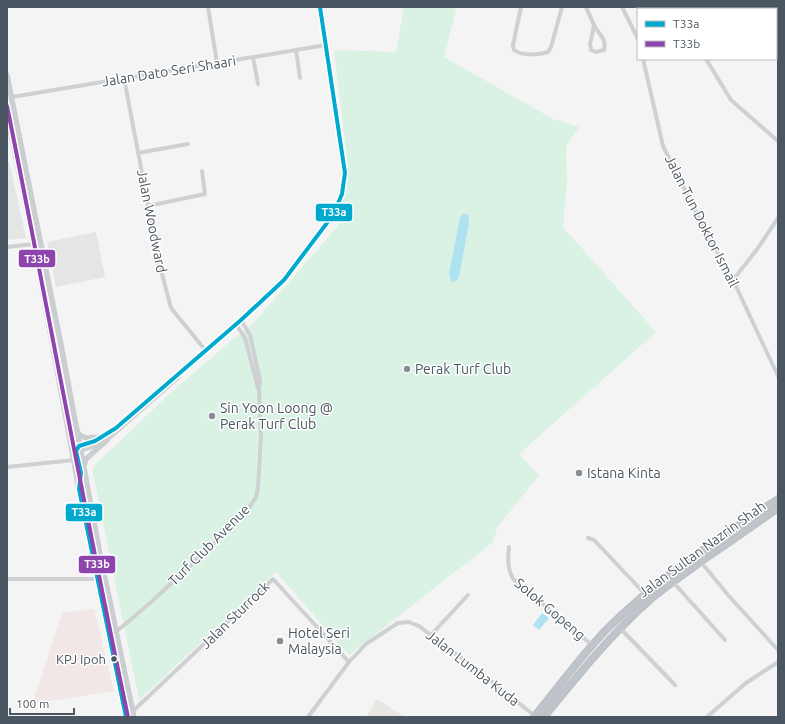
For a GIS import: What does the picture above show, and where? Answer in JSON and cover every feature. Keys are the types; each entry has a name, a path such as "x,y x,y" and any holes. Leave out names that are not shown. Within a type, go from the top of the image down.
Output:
{"highway":[{"name":"Jalan Sultan Nazrin Shah","path":"534,717 592,645 612,624 645,594 684,563 778,499"},
{"name":"Jalan Sultan Nazrin Shah","path":"544,717 579,672 620,628 653,597 778,508"}],"main road":[{"path":"7,75 76,426 79,449 134,714"},
{"path":"7,114 34,244 79,489 126,717"},
{"path":"67,422 70,426 74,444 79,449"},
{"path":"76,426 79,435 87,438 104,439"},
{"path":"83,467 86,459 104,439"},
{"path":"79,449 76,451 81,478 79,489"},
{"path":"119,683 122,676 120,646"}],"street":[{"path":"208,7 217,63"},
{"path":"104,439 242,320 284,280 334,215 342,194 345,174 320,7"},
{"path":"521,7 513,45 514,50 518,53 542,54 548,52 552,47 562,7"},
{"path":"586,7 594,26 605,39 604,50 596,52 591,50 590,44 594,26"},
{"path":"622,7 637,36"},
{"name":"Jalan Dato Seri Shaari","path":"12,97 326,45"},
{"path":"296,50 300,78"},
{"path":"253,57 258,84"},
{"name":"Jalan Tun Doktor Ismail","path":"643,60 663,146 732,280 778,376"},
{"path":"707,60 731,100 778,141"},
{"name":"Jalan Woodward","path":"124,78 160,266 172,308 206,351"},
{"path":"138,153 188,144"},
{"path":"148,206 206,194 202,171"},
{"path":"732,280 758,248 778,218"},
{"path":"7,246 34,244"},
{"name":"Turf Club Avenue","path":"117,631 161,593 240,519 251,505 258,488 261,437 260,381 250,335 242,320"},
{"name":"Turf Club Avenue","path":"236,324 245,338 259,390"},
{"path":"79,449 95,441 104,439 199,359 206,351"},
{"path":"773,366 778,363"},
{"path":"7,467 74,460"},
{"path":"588,538 594,540 645,594"},
{"name":"Solok Gopeng","path":"509,547 508,562 513,579 592,645"},
{"path":"701,562 778,650"},
{"path":"7,579 97,579"},
{"name":"Jalan Sturrock","path":"134,714 273,579 349,662"},
{"path":"673,582 725,640"},
{"path":"431,635 468,595"},
{"name":"Jalan Lumba Kuda","path":"349,662 366,644 387,629 398,623 409,622 419,626 431,635 481,673 534,717"},
{"path":"620,628 675,686"},
{"path":"308,717 349,662"},
{"path":"708,716 746,683 778,662"}],"shaded area":[{"path":"7,161 9,161 26,238 7,240"},
{"path":"96,232 105,277 56,287 47,242"},
{"path":"94,609 114,691 37,703 35,696 62,613"},
{"path":"377,699 405,717 366,717"}],"green space":[{"name":"Perak Turf Club","path":"404,7 457,7 444,57 553,119 579,127 566,147 567,182 563,227 656,332 519,454 539,475 497,528 493,542 349,655 276,572 139,700 92,468 167,396 231,341 251,326 338,226 348,168 334,50 396,52"}],"water":[{"path":"462,214 468,215 469,223 459,277 454,282 451,281 449,274"},
{"path":"542,613 549,618 539,630 533,625"}],"transit line":[{"name":"T33a","path":"126,717 79,489 81,473 76,451 79,446 95,441 116,428 241,320 284,280 333,215 342,194 345,173 320,7"},
{"name":"T33b","path":"7,106 128,717"}],"place":[{"name":"Perak Turf Club","path":"407,369"},
{"name":"Sin Yoon Loong @ Perak Turf Club","path":"212,416"},
{"name":"Istana Kinta","path":"579,473"},
{"name":"Hotel Seri Malaysia","path":"280,641"},
{"name":"KPJ Ipoh","path":"114,659"}]}
